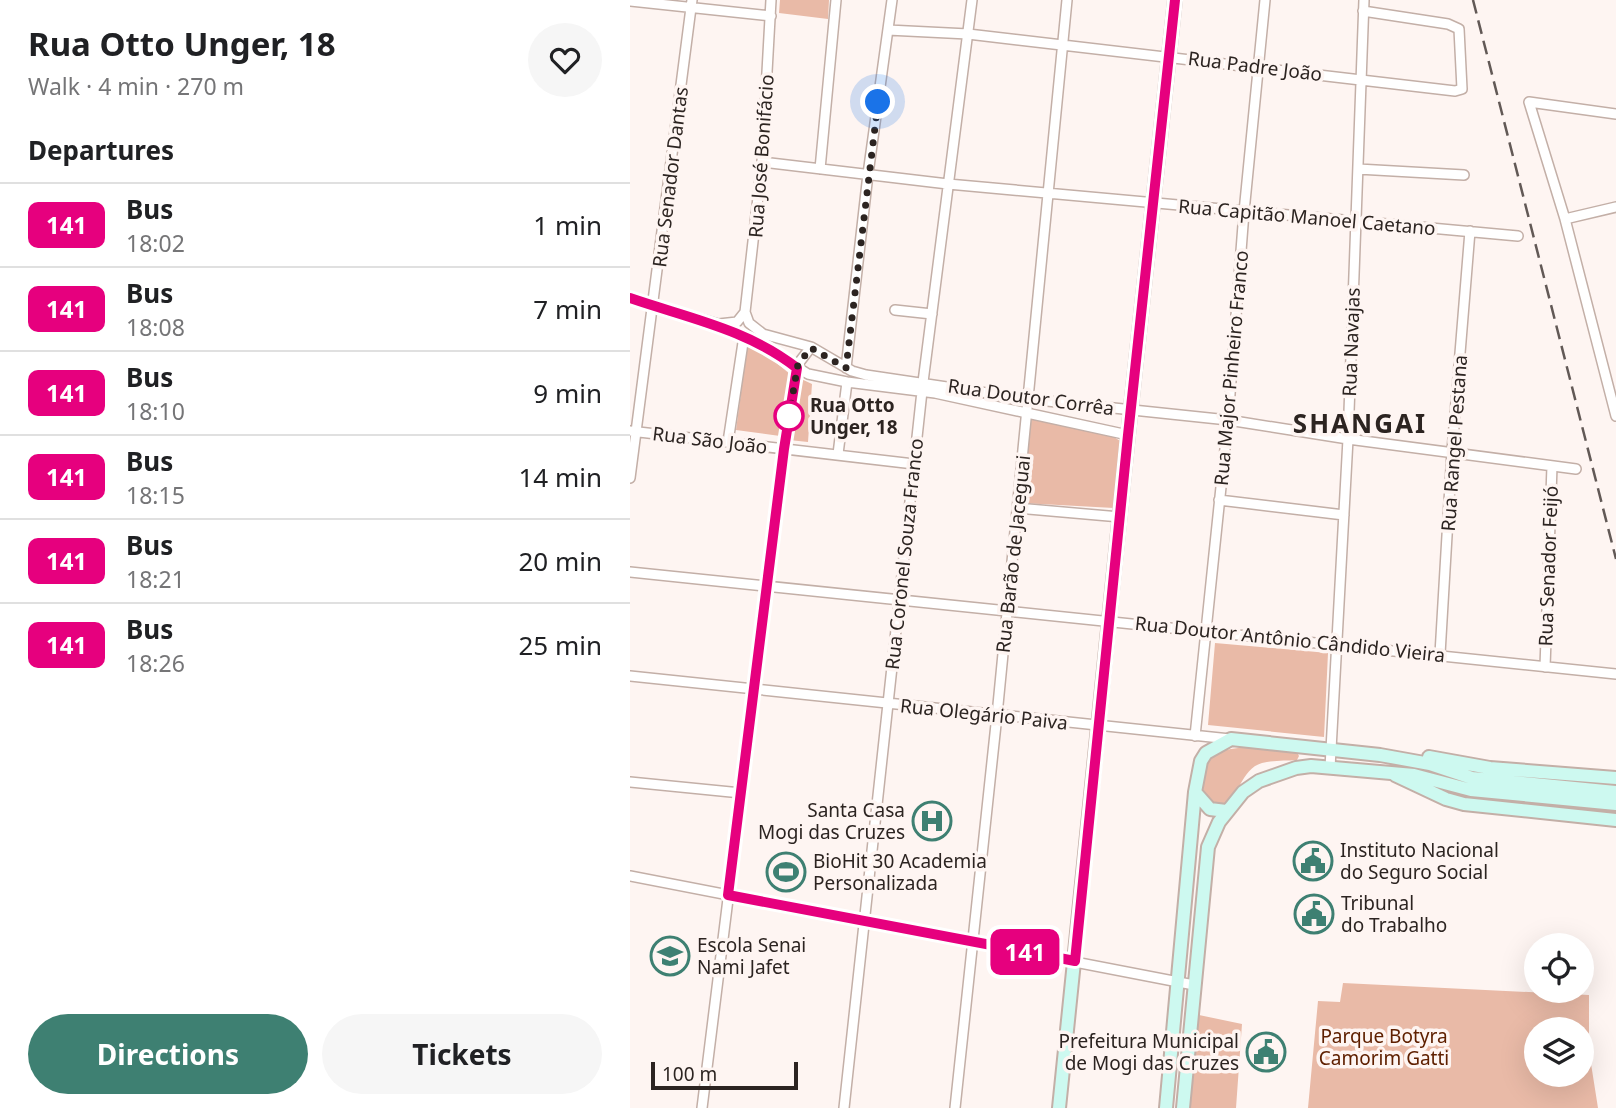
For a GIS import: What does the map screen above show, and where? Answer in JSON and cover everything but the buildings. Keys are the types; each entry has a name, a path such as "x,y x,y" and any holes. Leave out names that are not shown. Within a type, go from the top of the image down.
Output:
{"main road":[{"path":"1059,1108 1175,0"},
{"path":"1166,1108 1195,792 1201,761 1206,753 1231,739"},
{"name":"Rua Olegário Paiva","path":"1231,739 1380,755"},
{"path":"1380,755 1416,755 1490,768 1616,778"},
{"path":"1380,755 1430,764 1472,778 1616,792"},
{"path":"1183,1108 1208,847 1213,832 1226,811 1243,792 1270,776 1296,768 1329,768 1421,776 1471,790 1616,804"},
{"path":"1392,773 1447,799 1464,804 1616,820"},
{"path":"1195,792 1210,809 1226,811"}],"street":[{"name":"Rua José Bonifácio","path":"745,312 762,162 771,0"},
{"path":"820,169 836,0"},
{"path":"846,368 868,174 892,0"},
{"name":"Rua Coronel Souza Franco","path":"845,1108 914,464 972,0"},
{"name":"Rua Barão de Jaceguai","path":"955,1108 1028,413 1067,0"},
{"name":"Rua Major Pinheiro Franco","path":"1195,736 1228,420 1244,212 1265,0"},
{"name":"Rua Navajas","path":"1329,768 1348,439 1364,0"},
{"path":"630,1 692,3 771,16"},
{"name":"Rua Senador Dantas","path":"630,478 633,431 654,306 692,3"},
{"name":"Rua Padre João","path":"888,30 968,34 1063,44 1455,91 1464,85 1461,32 1454,25 1363,12"},
{"path":"1616,114 1529,102 1613,392 1616,416"},
{"name":"Rua Capitão Manoel Caetano","path":"762,162 948,184 1517,236"},
{"path":"1358,169 1464,175"},
{"path":"1565,219 1616,206"},
{"name":"Rua Rangel Pestana","path":"1440,654 1452,451 1470,231"},
{"name":"Rua Doutor Corrêa","path":"630,298 718,324 762,345 808,374 847,382 923,387 1228,420 1576,469"},
{"path":"895,310 932,314"},
{"path":"718,324 737,322 743,318 745,312"},
{"name":"Rua Doutor Corrêa","path":"745,312 749,323 763,334 811,348 846,368 866,375 1128,435"},
{"path":"728,442 744,336"},
{"path":"702,1108 784,449 797,368 800,360 811,348"},
{"path":"838,454 847,382"},
{"name":"Rua São João","path":"633,431 914,464"},
{"name":"Rua Senador Feijó","path":"1545,667 1552,466"},
{"path":"1219,500 1344,515"},
{"path":"1017,508 1120,517"},
{"name":"Rua Doutor Antônio Cândido Vieira","path":"630,572 1616,674"},
{"name":"Rua Olegário Paiva","path":"630,676 1231,739"},
{"path":"630,782 741,793"},
{"path":"630,876 1194,985"}],"green space":[{"path":"780,0 829,0 828,19 779,13"},
{"path":"748,340 790,374 780,436 736,430"},
{"path":"797,377 812,384 808,442 789,440"},
{"path":"1030,419 1107,433 1122,442 1114,508 1022,503"},
{"path":"1215,643 1328,653 1324,737 1208,725"},
{"path":"1258,746 1297,752 1299,756 1297,760 1266,762 1255,766 1231,798 1218,807 1207,798 1202,787 1202,777 1210,759 1222,751"},
{"name":"Parque Botyra Camorim Gatti","path":"1343,983 1524,992 1524,1003 1589,1003 1589,1017 1524,1017 1524,1087 1594,1087 1594,1083 1598,1108 1308,1108 1318,1001 1340,1002"},
{"path":"1199,1015 1242,1024 1236,1108 1190,1108"}],"railway":[{"path":"1473,0 1616,559"}],"bus line":[{"name":"141","path":"630,298 718,324 762,345 797,368 784,449 728,895 1075,961 1175,0"}],"place":[{"name":"Rua Otto Unger, 18","path":"789,416"},
{"name":"Santa Casa Mogi das Cruzes","path":"932,821"},
{"name":"Instituto Nacional do Seguro Social","path":"1313,861"},
{"name":"BioHit 30 Academia Personalizada","path":"786,872"},
{"name":"Tribunal do Trabalho","path":"1314,914"},
{"name":"Escola Senai Nami Jafet","path":"670,956"},
{"name":"Prefeitura Municipal de Mogi das Cruzes","path":"1266,1052"}],"district":[{"name":"SHANGAI","path":"1360,423"}],"route":[{"path":"789,416 788,422 798,364 811,348 846,368 878,102"}]}
